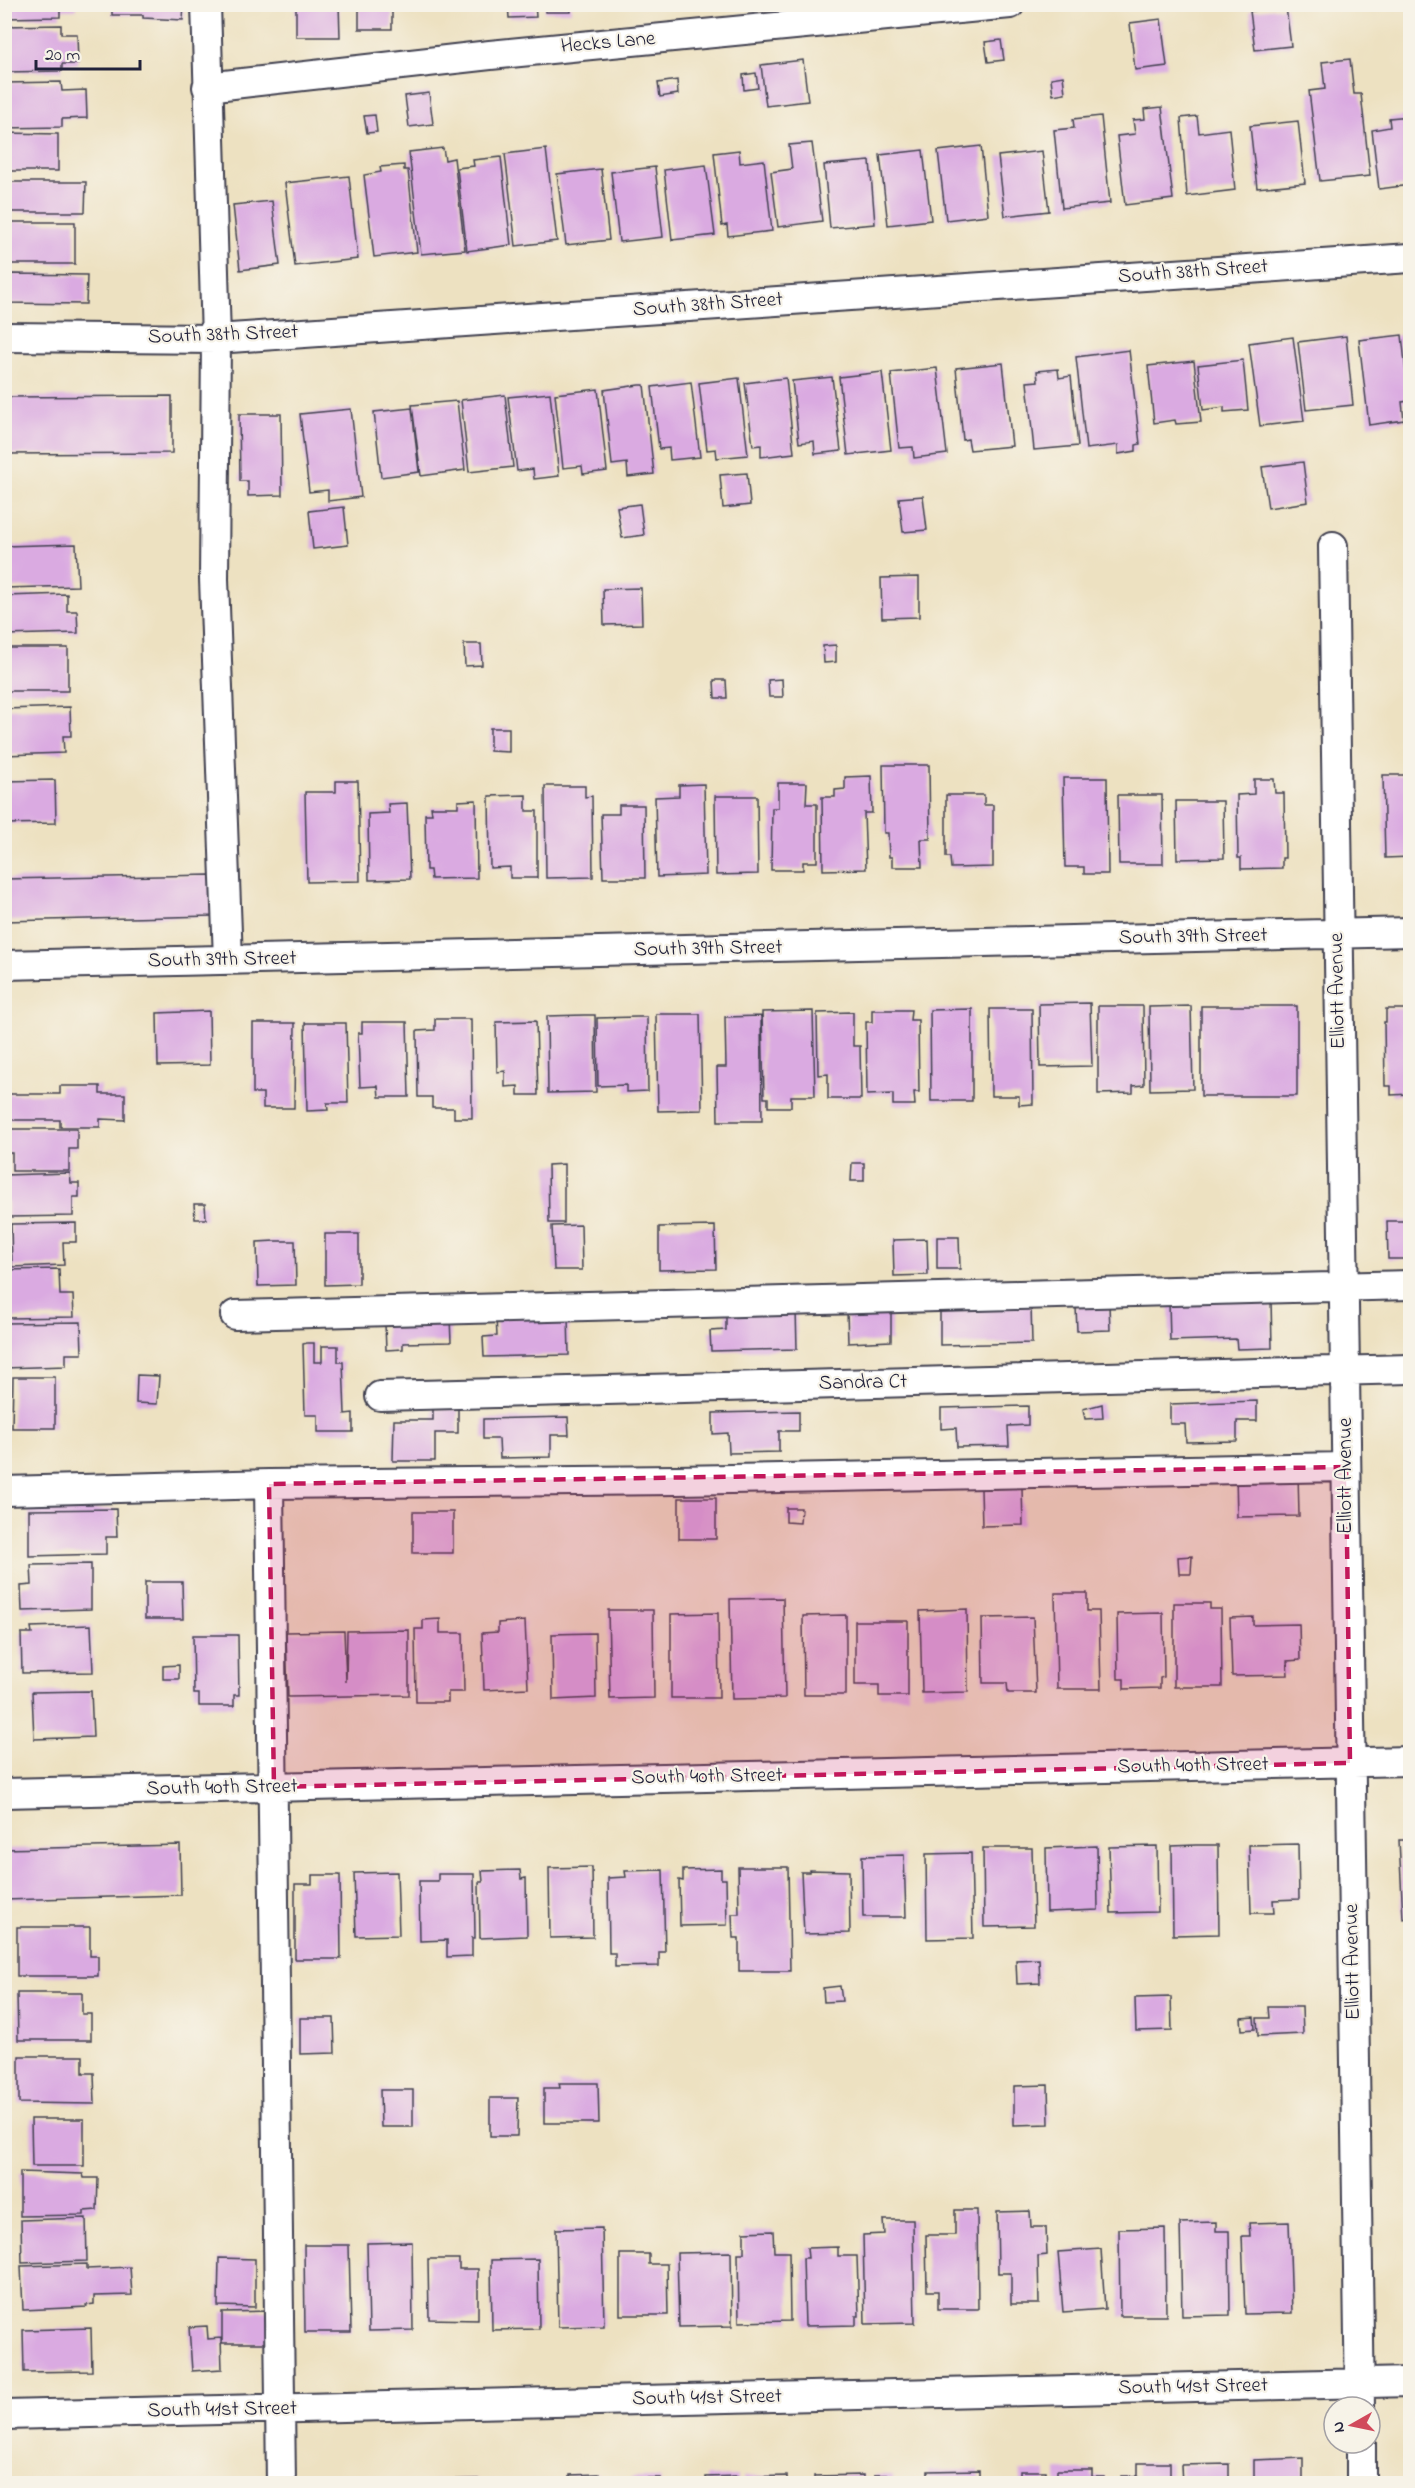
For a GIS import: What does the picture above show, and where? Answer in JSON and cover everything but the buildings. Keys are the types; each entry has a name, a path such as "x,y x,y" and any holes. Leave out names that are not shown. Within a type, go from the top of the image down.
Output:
{"street":[{"path":"206,4 216,339 213,579 228,960"},
{"name":"Hecks Lane","path":"207,87 490,54 1010,4"},
{"name":"South 38th Street","path":"4,337 216,339 1410,258"},
{"name":"Elliott Avenue","path":"1333,546 1360,2395"},
{"name":"South 39th Street","path":"4,965 1410,932"},
{"path":"235,1315 1410,1285"},
{"name":"Sandra Ct","path":"380,1396 1410,1370"},
{"path":"4,1491 269,1484 677,1480 1346,1467"},
{"path":"269,1484 281,2484"},
{"name":"South 40th Street","path":"4,1793 1410,1761"},
{"name":"South 41st Street","path":"1360,2395 1410,2382"},
{"name":"South 41st Street","path":"4,2415 280,2408 1322,2395"},
{"path":"1361,2455 1361,2484"}],"highlighted area":[{"path":"1346,1467 1350,1763 274,1787 269,1484"}]}
